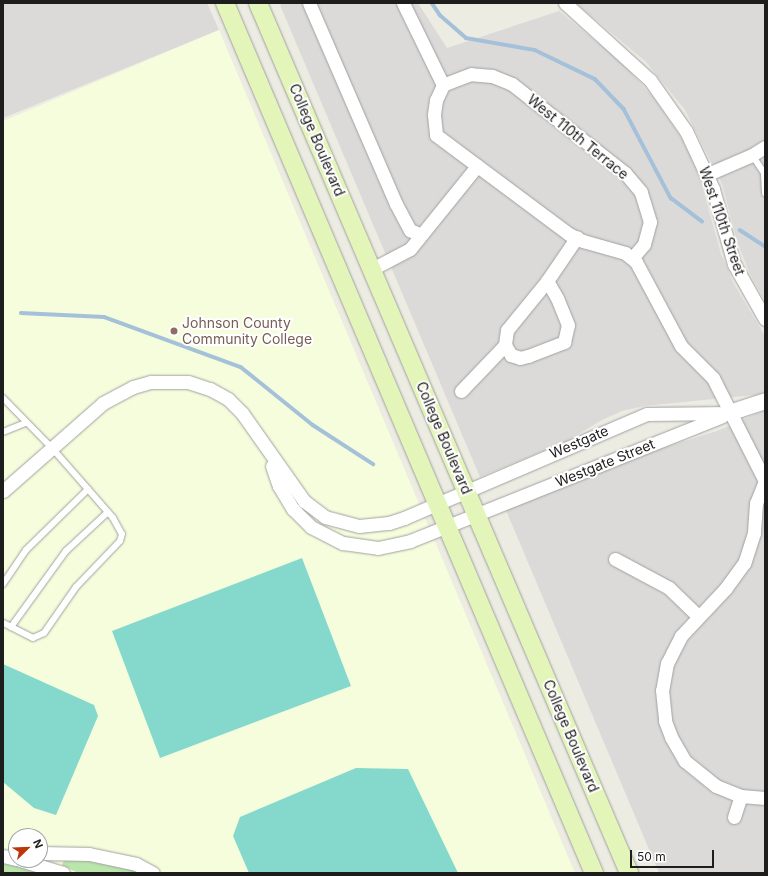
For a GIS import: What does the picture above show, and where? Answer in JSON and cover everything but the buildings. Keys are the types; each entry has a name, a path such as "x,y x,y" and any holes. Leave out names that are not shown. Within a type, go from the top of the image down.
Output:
{"main road":[{"path":"225,3 436,504 594,873"},
{"name":"College Boulevard","path":"258,3 629,873"}],"street":[{"path":"309,3 396,204 410,230 421,235"},
{"path":"403,3 443,85 436,100 434,115 436,135 540,214 577,238 625,253 632,258 645,275 682,346 713,378 729,413 765,481 756,503 754,533 744,563 726,588 698,616 681,636 667,663 662,690 665,721 676,747 690,765 716,786 740,796 765,798"},
{"name":"West 110th Street","path":"565,3 650,80 686,131 708,174 734,264 765,319"},
{"name":"West 110th Terrace","path":"443,85 471,74 492,76 512,84 625,174 641,192 650,222 644,244 632,258"},
{"path":"708,174 752,155 765,147"},
{"path":"372,269 410,249 477,166"},
{"path":"461,391 505,345 507,330 546,281 577,238"},
{"path":"505,345 511,355 520,358 564,342 568,325 557,298 546,281"},
{"path":"3,491 117,394 133,387 168,380 188,382 210,389 228,399 242,413 267,450"},
{"name":"Westgate Street","path":"267,450 279,486 293,509 311,527 327,537 360,547 378,548 410,541 729,413 765,401"},
{"name":"Westgate","path":"267,450 304,501 325,516 343,523 359,526 389,524 647,414 729,413"},
{"path":"615,559 669,588 698,616"},
{"path":"734,816 740,796"},
{"path":"48,853 89,854 136,864 153,873"},
{"path":"46,868 63,873"}],"lane":[{"path":"752,155 764,173 765,193"},
{"path":"3,398 25,423 52,448 88,488 121,529 120,541 76,587 48,628 33,638 3,623"},
{"path":"3,432 25,423"},
{"path":"3,584 26,550 88,488"},
{"path":"11,627 66,551 108,512"}],"shaded area":[{"path":"3,3 207,3 219,30 3,118"},
{"path":"285,3 418,3 447,48 559,11 622,63 654,98 685,143 701,181 721,254 734,284 765,336 765,394 644,406 622,411 602,420 567,441 480,477 280,5"},
{"path":"576,3 765,3 765,301 749,272 737,241 722,184 685,110 646,62"},
{"name":"Johnson County Community College","path":"219,30 575,873 3,873 3,121"},
{"path":"765,410 765,873 659,873 505,508 640,455 717,431"},
{"path":"302,558 351,686 160,758 112,631"},
{"path":"3,664 94,705 98,716 56,815 34,808 3,782"},
{"path":"356,768 408,769 458,873 249,873 233,836 240,817"}],"green space":[{"path":"65,858 119,862 141,873 78,873 62,865"},
{"path":"3,859 8,861 8,868 33,868 49,873 3,873"}],"waterway":[{"path":"432,3 440,15 466,38 535,50 595,79 624,109 671,198 702,221"},
{"path":"740,230 765,246"},
{"path":"21,313 104,317 241,367 313,425 373,464"}],"place":[{"name":"Johnson County Community College","path":"174,331"}]}
